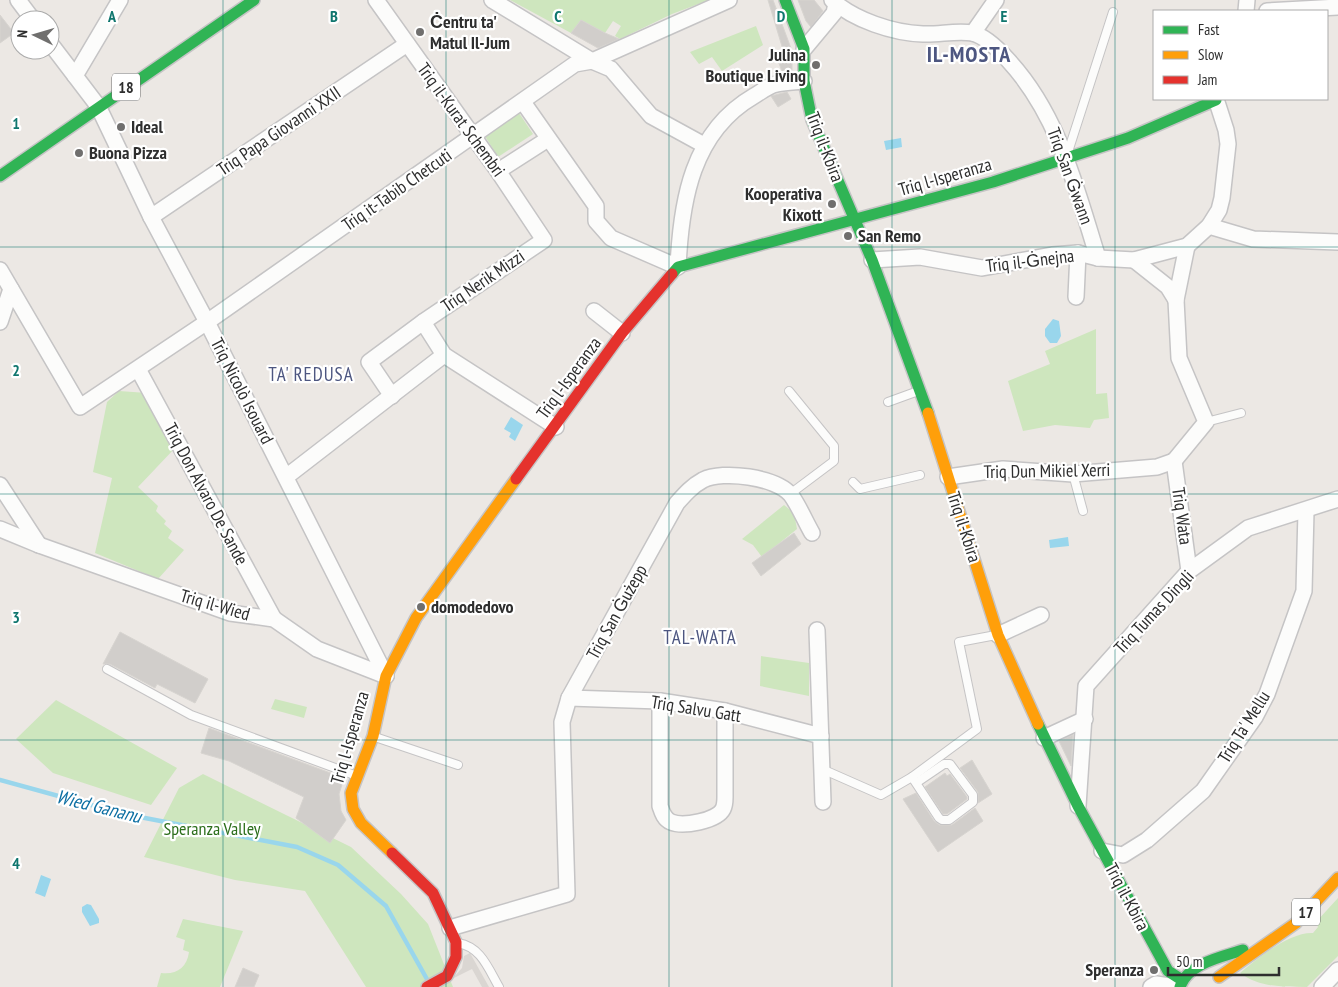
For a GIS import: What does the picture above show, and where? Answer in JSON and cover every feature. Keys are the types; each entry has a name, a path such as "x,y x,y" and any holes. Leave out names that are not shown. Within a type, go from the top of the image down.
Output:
{"main road":[{"name":"18","path":"0,176 98,106 254,0"},
{"name":"Triq il-Kbira","path":"785,0 804,50 804,80 812,120 872,260 921,390 998,635 1044,738 1078,806 1168,971 1180,985"},
{"name":"Triq l-Isperanza","path":"456,942 433,893 361,823 353,810 351,793 372,736 386,676 425,604 556,427 622,333 678,267 856,222 1067,159 1148,131 1214,100"},
{"name":"17","path":"1223,984 1270,940 1296,923 1338,878"},
{"name":"17","path":"1202,966 1270,940"},
{"path":"427,987 447,976 456,957 456,942"},
{"path":"1180,985 1188,971 1202,966 1212,970 1223,984"}],"street":[{"path":"75,76 120,0"},
{"name":"Triq il-Kurat Schembri","path":"376,0 498,171 544,240"},
{"path":"492,0 592,61 611,69 651,116 704,145"},
{"name":"Triq it-Tabib Chetcuti","path":"10,289 80,407 207,322 575,64 592,61 728,0"},
{"path":"804,50 834,14 836,1 878,25 921,34 973,33 996,0"},
{"path":"1284,10 1338,7"},
{"name":"Triq San Ġwann","path":"973,33 998,49 1033,90 1067,159 1098,258"},
{"name":"Triq Papa Giovanni XXII","path":"152,217 407,44"},
{"name":"Triq Nicolò Isouard","path":"60,56 98,106 152,217 386,676"},
{"path":"523,102 596,206 596,221 611,238 678,267 682,207 704,145 721,121 740,104 775,84 804,80"},
{"path":"1174,461 1206,422 1179,358 1176,300 1187,246 1208,226 1219,210 1222,198 1228,144 1226,130 1216,100"},
{"path":"498,171 548,138"},
{"path":"1208,226 1265,241 1338,242"},
{"name":"Triq Nerik Mizzi","path":"392,396 369,362 423,322 544,240"},
{"name":"Triq il-Ġnejna","path":"872,260 920,257 982,268 1052,254 1078,254 1098,258 1134,260 1187,246"},
{"path":"1076,297 1078,254"},
{"path":"1134,260 1168,287 1176,300"},
{"path":"0,270 10,289 0,322"},
{"path":"594,311 622,333"},
{"name":"Triq Nerik Mizzi","path":"423,322 444,355"},
{"path":"286,477 444,355 556,427"},
{"name":"Triq Don Alvaro De Sande","path":"138,369 274,619"},
{"name":"Triq Dun Mikiel Xerri","path":"948,477 1003,469 1073,474 1157,467 1174,461"},
{"name":"Triq Wata","path":"1174,461 1189,571"},
{"name":"Triq San Ġużepp","path":"450,928 567,894 562,722 569,698 677,503 689,489 705,479 728,476 751,477 772,483 790,494"},
{"path":"0,486 38,545"},
{"path":"790,494 812,533"},
{"name":"Triq Tumas Dingli","path":"1078,806 1086,686 1189,571 1248,528 1306,511 1338,499"},
{"name":"Triq Ta' Mellu","path":"1102,851 1123,855 1147,840 1203,791 1255,716 1267,694 1304,591 1306,511"},
{"name":"Triq il-Wied","path":"0,529 38,545 230,613 274,619 317,649 386,676"},
{"path":"998,635 1041,615"},
{"path":"818,630 823,802"},
{"name":"Triq Salvu Gatt","path":"569,698 660,701 725,710 821,736"},
{"path":"660,701 660,806 670,822 706,821 716,817 723,808 725,797 725,710"},
{"path":"1044,738 1085,719"},
{"path":"1322,987 1338,970"},
{"path":"1154,986 1180,985"}],"lane":[{"path":"1067,159 1113,12"},
{"path":"888,402 921,390"},
{"path":"790,391 834,446 834,462 790,494"},
{"path":"1206,422 1241,413"},
{"path":"1073,474 1083,511"},
{"path":"853,482 860,488 920,475"},
{"path":"914,780 977,729 958,642 998,635"},
{"path":"107,669 191,715 357,776"},
{"path":"372,736 458,765"},
{"path":"822,769 881,795 944,764 950,764 973,795 973,802 949,820 942,820 914,780"},
{"path":"456,942 475,949 482,957 499,987"}],"green space":[{"path":"510,0 709,0 672,14 620,39 615,36 621,26 613,21 605,33 581,20 571,33"},
{"path":"756,26 763,45 722,71 712,57 699,64 690,52"},
{"path":"517,110 533,134 498,157 483,133"},
{"path":"1096,329 1096,394 1107,393 1109,418 1094,420 1090,428 1055,425 1023,431 1008,381 1050,364 1045,351"},
{"path":"119,391 147,393 175,448 138,487 158,506 156,511 166,521 164,524 172,531 168,538 184,550 158,579 95,553 112,478 93,472 107,402"},
{"path":"784,505 794,513 797,529 762,557 753,545 742,539"},
{"path":"761,656 809,663 809,696 760,686"},
{"path":"275,699 307,707 304,718 271,709"},
{"path":"56,700 177,768 151,805 53,773 16,739"},
{"name":"Speranza Valley","path":"203,774 351,847 401,894 428,924 453,987 366,987 305,891 235,880 144,857 179,788"},
{"path":"1338,898 1338,956 1307,987 1263,984 1240,973 1284,941 1313,933 1318,927 1316,922"},
{"path":"183,919 243,931 220,987 157,987 161,973 171,973 180,969 188,958 189,952 183,950 185,940 176,937"}],"shaded area":[{"path":"470,953 489,987 482,987 472,969 452,979 462,968 464,956"}],"water":[{"path":"901,138 902,147 886,150 884,141"},
{"path":"1053,319 1059,321 1061,336 1057,343 1050,343 1045,336 1045,329"},
{"path":"511,417 523,425 515,441 509,437 511,433 504,429"},
{"path":"1068,537 1069,546 1050,548 1049,540"},
{"path":"41,875 51,879 45,897 35,893"},
{"path":"87,904 91,905 99,919 99,923 90,926 82,912 82,907"}],"building":[{"path":"768,0 773,0 792,51 792,71 783,74 776,55 784,53"},
{"path":"798,0 814,0 823,11 811,27 806,21"},
{"path":"0,15 10,28 10,36 0,43"},
{"path":"581,20 619,39 598,48 571,33"},
{"path":"787,92 791,99 778,107 771,96"},
{"path":"794,533 801,544 761,576 752,563"},
{"path":"120,632 208,679 195,703 157,684 155,688 110,664 103,664"},
{"path":"209,728 344,778 339,794 341,811 346,820 330,843 296,818 304,797 229,761 201,753"},
{"path":"1073,735 1071,766 1059,741"},
{"path":"972,760 992,794 978,803 978,792 960,768"},
{"path":"945,773 947,776 950,774 967,799 947,814 943,814 925,787"},
{"path":"916,793 934,821 939,825 952,825 975,808 983,821 938,852 903,799"},
{"path":"243,968 259,975 254,987 235,987"}],"waterway":[{"name":"Wied Gananu","path":"0,780 124,814 297,847 338,865 386,906 428,981"}],"traffic: fast":[{"path":"0,176 254,0"},
{"path":"785,0 804,49 804,81 812,120 872,260 928,413"},
{"path":"672,274 678,267 993,182 1128,138 1216,100"},
{"path":"1038,724 1078,806 1168,971 1182,980"},
{"path":"1180,987 1190,972 1198,967 1216,958 1243,950"}],"traffic: slow":[{"path":"928,413 998,635 1038,724"},
{"path":"392,853 361,823 353,809 351,793 373,736 386,676 416,618 516,479"},
{"path":"1219,977 1296,923 1338,878"}],"traffic: jam":[{"path":"516,479 622,333 672,274"},
{"path":"392,853 433,893 456,942 456,957 447,976 427,987"}],"place":[{"name":"Ċentru ta' Matul Il-Jum","path":"420,32"},
{"name":"Julina Boutique Living","path":"816,65"},
{"name":"Ideal","path":"121,127"},
{"name":"Buona Pizza","path":"79,153"},
{"name":"Kooperativa Kixott","path":"832,204"},
{"name":"San Remo","path":"848,236"},
{"name":"domodedovo","path":"421,607"},
{"name":"Speranza","path":"1154,970"}],"district":[{"name":"IL-MOSTA","path":"969,54"},
{"name":"TA' REDUSA","path":"311,374"},
{"name":"TAL-WATA","path":"700,637"}]}
